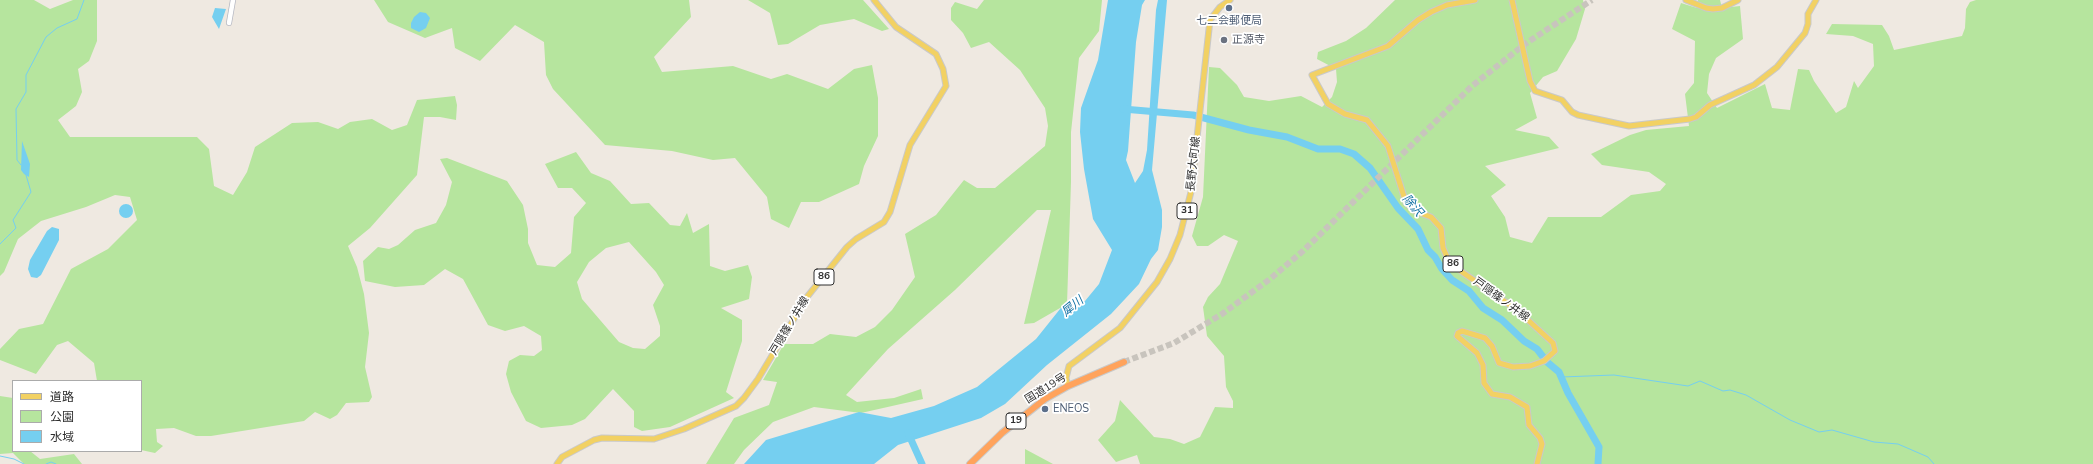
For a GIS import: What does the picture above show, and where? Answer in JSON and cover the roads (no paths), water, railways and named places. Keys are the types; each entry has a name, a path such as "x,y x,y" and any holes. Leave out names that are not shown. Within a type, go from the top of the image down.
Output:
{"highway":[{"name":"国道19号","path":"970,464 1018,418 1068,386 1124,362"}],"main road":[{"name":"戸隠篠ノ井線","path":"557,464 562,457 594,440 602,438 654,439 684,429 736,406 758,379 807,297 847,247 856,239 884,222 890,212 910,145 946,86 943,69 936,54 896,27 874,0"},
{"name":"長野大町線","path":"1068,386 1066,378 1069,366 1120,328 1157,282 1170,259 1182,228 1192,192 1210,20 1220,7 1230,0"},
{"name":"戸隠篠ノ井線","path":"1475,0 1447,6 1431,12 1418,20 1388,46 1312,75 1328,104 1345,114 1367,120 1388,146 1406,203 1415,211 1431,217 1440,228 1443,248 1448,259 1462,272 1517,310 1553,343 1555,351 1544,361 1530,366 1514,367 1499,363 1492,346 1485,338 1462,331 1458,333 1457,336 1477,353 1483,364 1484,383 1492,394 1510,397 1527,407 1529,425 1540,438 1542,444 1537,464"},
{"path":"1512,0 1530,81 1535,90 1562,100 1572,112 1578,115 1629,126 1690,119 1710,105 1754,85 1777,67 1805,33 1810,7 1816,0"},
{"path":"1686,0 1706,8 1713,9 1722,8 1738,0"}],"street":[{"path":"229,23 232,0"}],"water":[{"name":"犀川","path":"1108,0 1145,0 1142,5 1136,42 1128,151 1126,160 1135,183 1143,171 1147,150 1156,10 1158,0 1167,0 1152,170 1162,210 1162,227 1158,250 1151,259 1139,284 1111,314 1047,365 1005,404 981,418 898,445 874,464 744,464 766,440 859,412 891,418 934,406 977,387 1036,339 1064,304 1085,301 1099,284 1112,250 1093,219 1084,169 1080,132 1081,108 1098,60"},
{"path":"215,8 226,9 219,29 212,17"},
{"path":"420,12 426,13 430,18 426,28 419,32 411,28 411,23 414,17"},
{"path":"22,141 30,164 29,177 21,170"},
{"path":"123,204 129,204 133,208 133,214 129,218 123,218 119,214 119,208"},
{"path":"52,227 59,229 59,240 41,275 37,278 31,277 28,269 30,260 47,231"}],"waterway":[{"path":"21,165 17,160 16,109 26,92 26,75 46,37 57,28 77,19 84,0"},
{"name":"除沢","path":"1123,109 1193,115 1249,130 1287,137 1318,149 1340,149 1354,154 1370,168 1398,208 1418,229 1428,250 1452,280 1469,291 1483,308 1502,320 1524,341 1537,349 1547,362 1559,372 1568,393 1599,447 1598,464"},
{"path":"0,244 16,228 13,220 31,192 26,175"},
{"path":"1562,377 1614,375 1688,386 1700,381 1723,391 1730,390 1746,395 1790,420 1819,432 1832,430 1874,442 1898,444 1928,457 1934,464"},
{"path":"908,433 922,464"},
{"path":"0,456 14,459 24,464"},
{"path":"46,464 51,462 56,464"}],"tunnel":[{"path":"1124,362 1174,343 1222,314 1270,279 1303,251 1472,86 1525,44 1592,0"}],"place":[{"name":"七二会郵便局","path":"1229,8"},
{"name":"正源寺","path":"1224,40"},
{"name":"ENEOS","path":"1045,409"}]}
